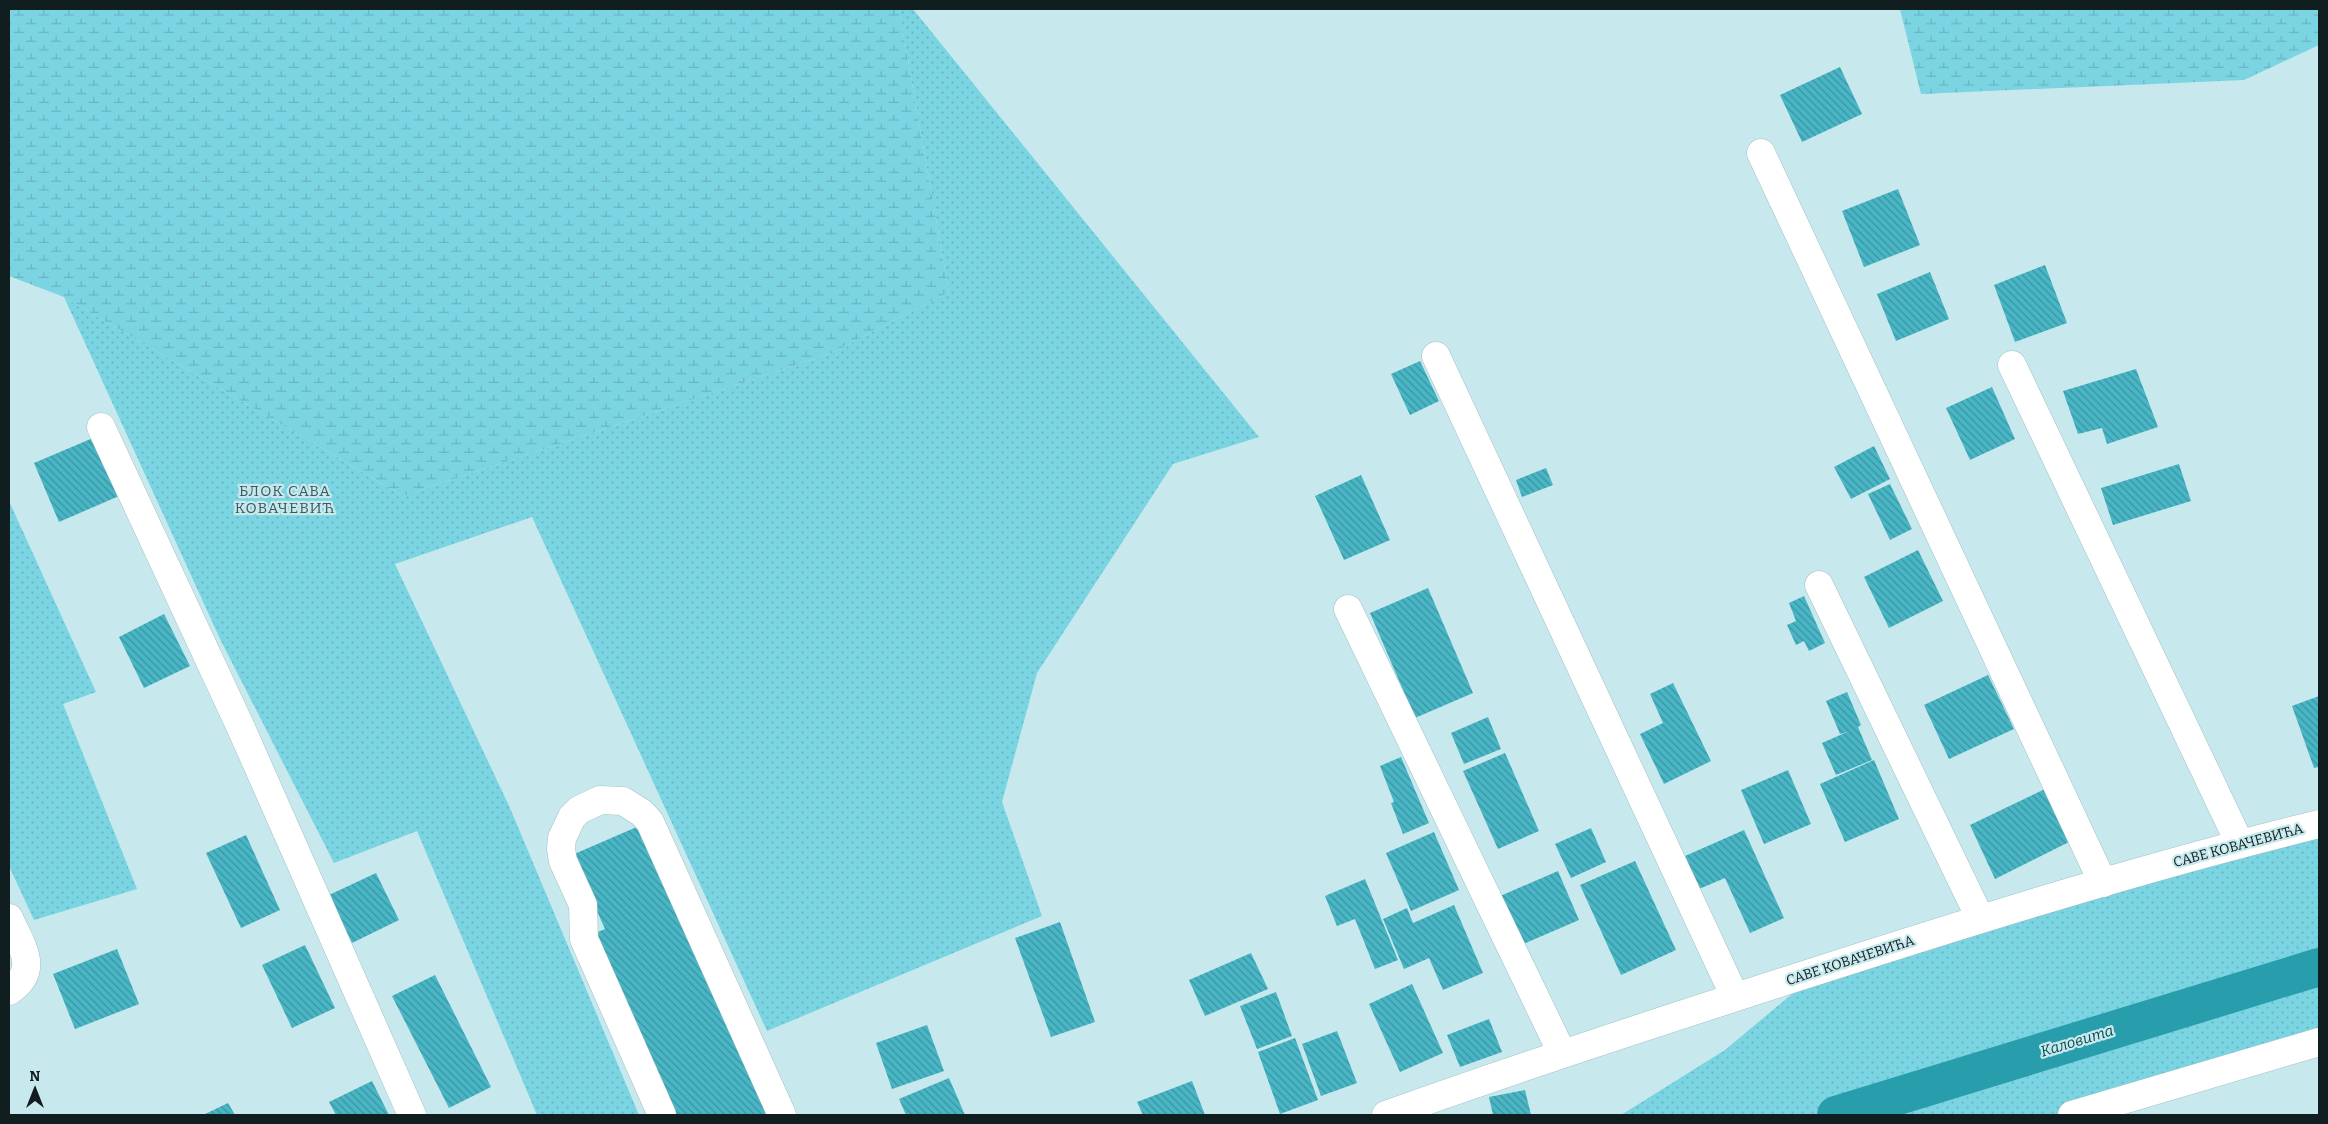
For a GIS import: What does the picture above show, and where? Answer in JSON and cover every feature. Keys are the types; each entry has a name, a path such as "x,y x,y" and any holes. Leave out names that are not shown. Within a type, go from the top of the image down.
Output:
{"street":[{"path":"1761,154 2103,883"},
{"path":"1436,356 1735,997"},
{"path":"2012,364 2240,844"},
{"path":"101,427 241,728 412,1115"},
{"path":"1819,585 1980,918"},
{"path":"1348,609 1562,1053"},
{"path":"662,1115 584,939 583,905 562,855 562,838 572,817 580,810 600,800 612,800 628,804 642,813 650,822 782,1115"},
{"name":"САВЕ КОВАЧЕВИЋА","path":"1386,1115 1562,1053 1980,918 2240,844 2319,824"},
{"path":"9,918 26,957 27,966 26,975 20,984 9,991"},
{"path":"2072,1115 2319,1042"}],"green space":[{"path":"9,9 899,9 949,292 832,353 403,496 64,297 9,276"},
{"path":"899,9 913,9 1259,437 1173,464 1037,673 1002,802 1042,916 767,1031 532,517 395,564 510,808 639,1115 537,1115 417,831 334,863 221,641 64,297 403,496 832,353 949,292"},
{"path":"1900,9 2319,9 2319,45 2244,80 1921,94"},
{"path":"9,501 96,692 63,704 137,889 34,920 9,866"},
{"path":"2319,826 2319,1043 2076,1115 1621,1115 1725,1050 1822,969"}],"building":[{"path":"1840,67 1862,114 1802,142 1780,95"},
{"path":"1898,189 1920,245 1864,267 1842,211"},
{"path":"2045,265 2067,323 2015,342 1994,285"},
{"path":"1930,272 1949,319 1896,341 1877,294"},
{"path":"1420,361 1439,401 1410,415 1391,374"},
{"path":"2136,369 2158,427 2107,444 2102,428 2078,434 2063,391"},
{"path":"1992,387 2015,439 1970,460 1946,408"},
{"path":"93,438 119,496 59,522 34,463"},
{"path":"1874,446 1890,479 1851,499 1834,467"},
{"path":"2179,464 2191,501 2113,525 2101,488"},
{"path":"1546,468 1553,485 1522,497 1516,480"},
{"path":"1361,475 1390,540 1344,560 1315,496"},
{"path":"1890,484 1912,529 1890,540 1868,494"},
{"path":"1918,550 1943,601 1889,628 1864,577"},
{"path":"1428,588 1473,693 1415,718 1370,613"},
{"path":"1804,596 1825,643 1809,651 1804,641 1796,645 1787,625 1796,621 1789,603"},
{"path":"164,614 190,666 144,688 119,637"},
{"path":"1988,675 2014,729 1949,759 1924,705"},
{"path":"1673,683 1711,761 1664,784 1640,734 1663,723 1650,694"},
{"path":"1847,692 1861,725 1858,727 1872,760 1836,775 1822,743 1847,732 1840,734 1826,701"},
{"path":"2319,696 2319,767 2314,768 2292,706"},
{"path":"1488,717 1501,749 1464,764 1451,733"},
{"path":"1505,753 1539,831 1498,849 1463,771"},
{"path":"1401,757 1429,823 1403,834 1391,803 1394,802 1380,766"},
{"path":"1874,760 1899,819 1845,842 1820,784"},
{"path":"1788,770 1811,824 1764,844 1741,790"},
{"path":"2049,787 2071,841 1995,879 1970,825"},
{"path":"639,826 768,1115 674,1115 593,934 605,929 572,855"},
{"path":"1591,828 1606,862 1571,878 1555,844"},
{"path":"1744,830 1784,918 1750,933 1725,878 1699,889 1685,856"},
{"path":"1434,832 1459,890 1411,911 1386,853"},
{"path":"246,835 280,910 241,928 206,853"},
{"path":"1635,861 1676,950 1621,975 1580,885"},
{"path":"1558,871 1579,920 1519,946 1498,897"},
{"path":"376,873 399,920 352,943 329,895"},
{"path":"1365,879 1398,960 1375,969 1355,919 1337,926 1325,896"},
{"path":"1454,905 1483,973 1443,990 1429,958 1404,969 1383,919 1407,908 1413,923"},
{"path":"1060,922 1095,1022 1051,1037 1015,938"},
{"path":"305,945 335,1008 292,1028 262,965"},
{"path":"117,949 139,1004 75,1029 53,974"},
{"path":"1251,953 1268,989 1205,1016 1189,980"},
{"path":"435,975 491,1087 449,1108 392,996"},
{"path":"1412,984 1443,1053 1400,1072 1369,1004"},
{"path":"1276,992 1292,1036 1257,1049 1240,1006"},
{"path":"1489,1019 1502,1052 1460,1067 1447,1035"},
{"path":"927,1025 944,1071 892,1089 876,1043"},
{"path":"1337,1031 1357,1083 1321,1096 1302,1044"},
{"path":"1295,1038 1318,1100 1280,1114 1258,1052"},
{"path":"949,1078 965,1115 906,1115 899,1099"},
{"path":"372,1081 389,1115 336,1115 329,1102"},
{"path":"1192,1081 1205,1115 1143,1115 1137,1102"},
{"path":"1525,1090 1531,1115 1493,1115 1489,1097"},
{"path":"228,1103 235,1115 203,1115"}],"waterway":[{"name":"Каловита","path":"1836,1115 2319,967"}],"district":[{"name":"БЛОК САВА КОВАЧЕВИЋ","path":"285,500"}]}
